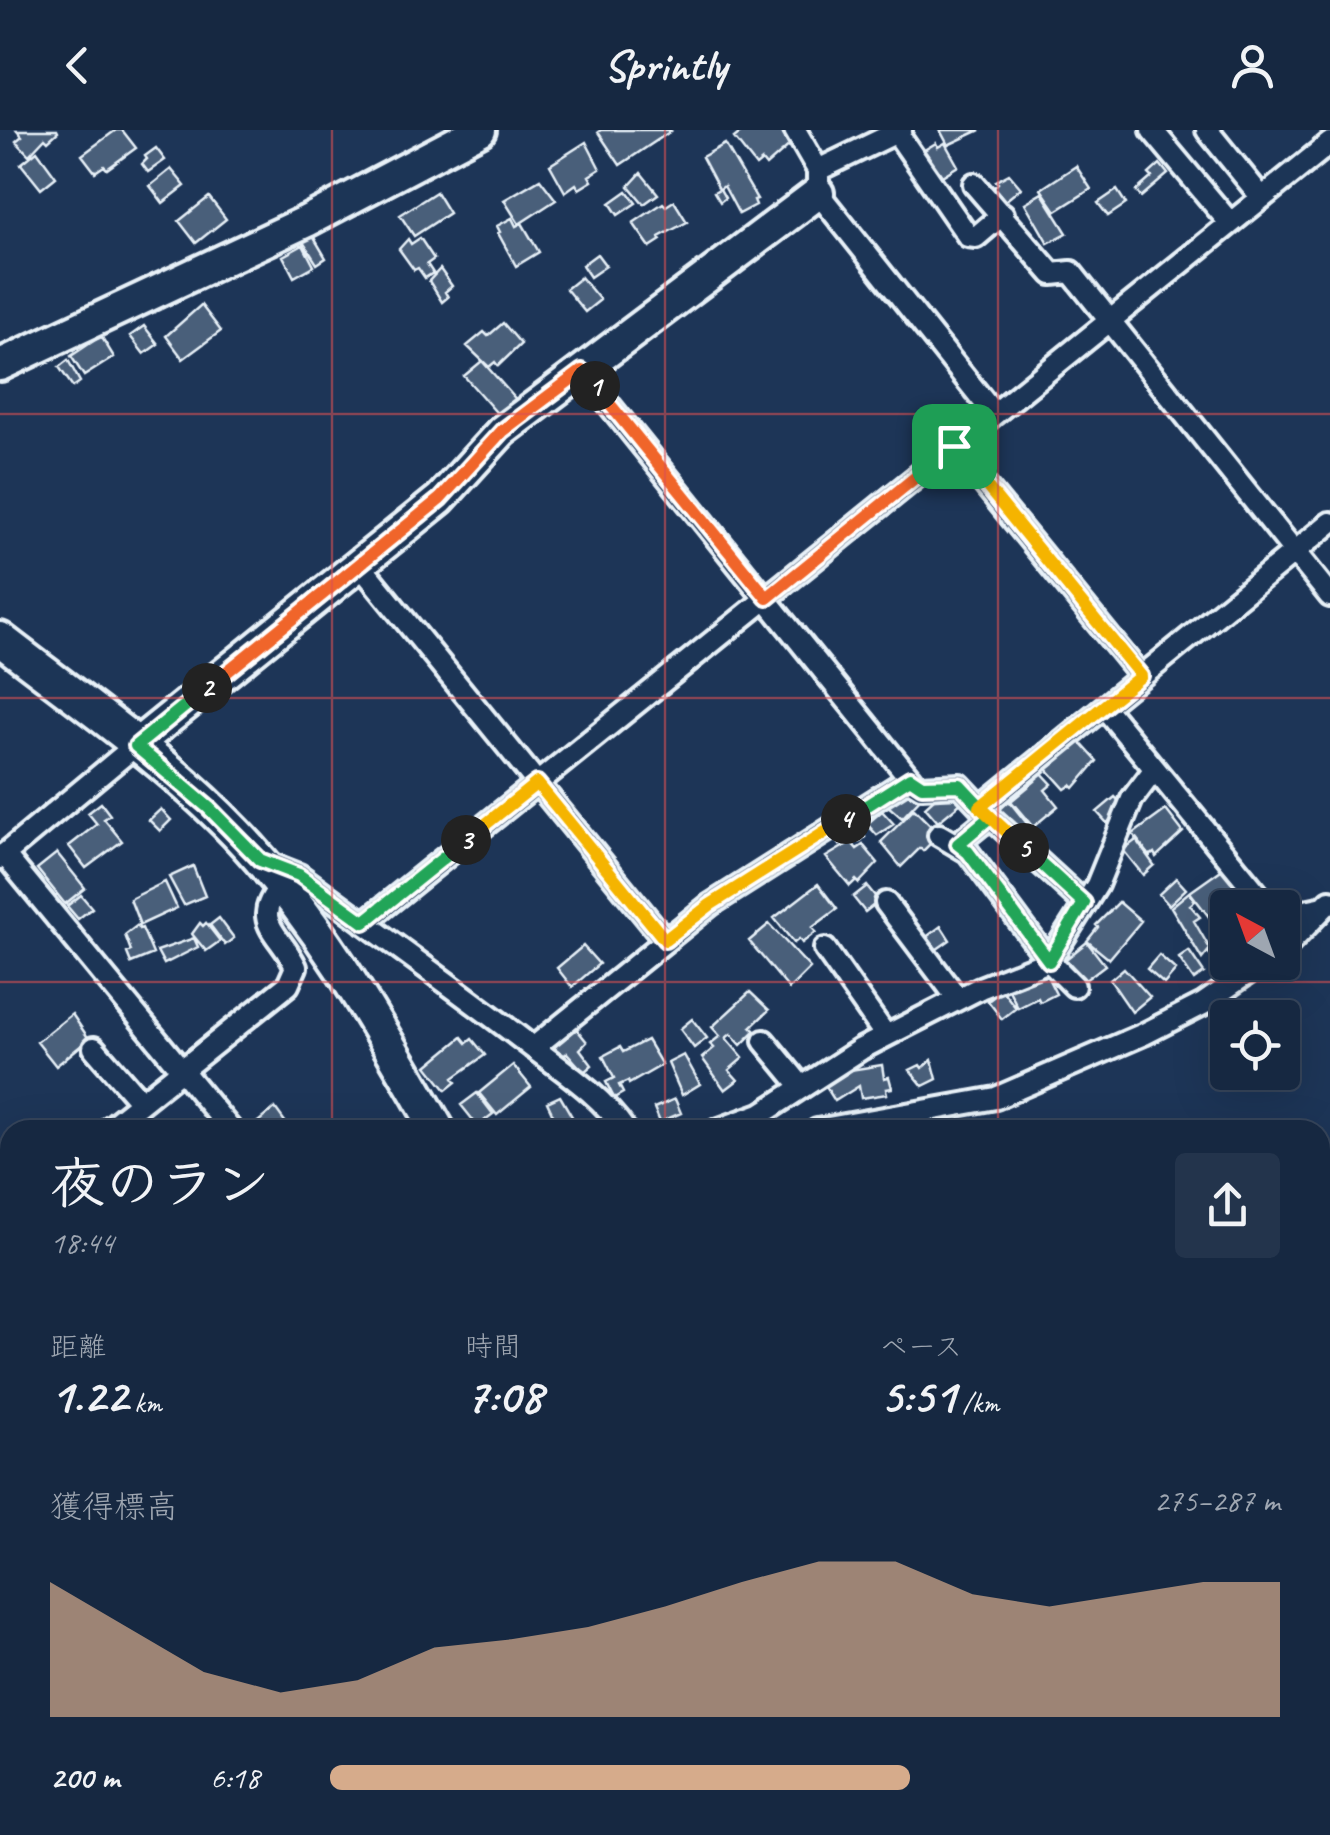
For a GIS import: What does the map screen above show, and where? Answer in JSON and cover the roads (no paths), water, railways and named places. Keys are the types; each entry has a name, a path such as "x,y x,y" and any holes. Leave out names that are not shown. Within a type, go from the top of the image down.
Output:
{"main road":[{"path":"0,638 209,808 260,860 332,952 432,1120"}],"street":[{"path":"0,365 307,221 480,130"},
{"path":"795,130 818,182 994,414"},
{"path":"1152,130 1230,224"},
{"path":"1207,130 1262,198"},
{"path":"223,1120 2,856 440,499 502,431 818,182 899,132 968,236 976,237 1003,214"},
{"path":"364,922 1330,143"},
{"path":"974,184 1052,274 1070,272 1330,596"},
{"path":"582,371 910,778 922,786 960,785 1084,903"},
{"path":"954,446 1141,676"},
{"path":"1074,986 1049,961 968,852 948,840 1330,523"},
{"path":"360,565 665,940"},
{"path":"1104,707 1254,890"},
{"path":"744,1120 761,1114 886,1036 1049,961 1097,885 1132,799 1154,770"},
{"path":"533,1048 710,905 910,778"},
{"path":"260,860 299,875 364,922 592,1093 618,1120"},
{"path":"119,1120 288,984 296,967 266,916 267,902 282,885"},
{"path":"886,903 958,1000"},
{"path":"1300,911 1328,904"},
{"path":"1300,933 1328,904"},
{"path":"825,949 886,1036"},
{"path":"873,1120 996,1098 1174,1019 1238,980"},
{"path":"764,1041 802,1087"},
{"path":"94,1048 141,1102"}]}
